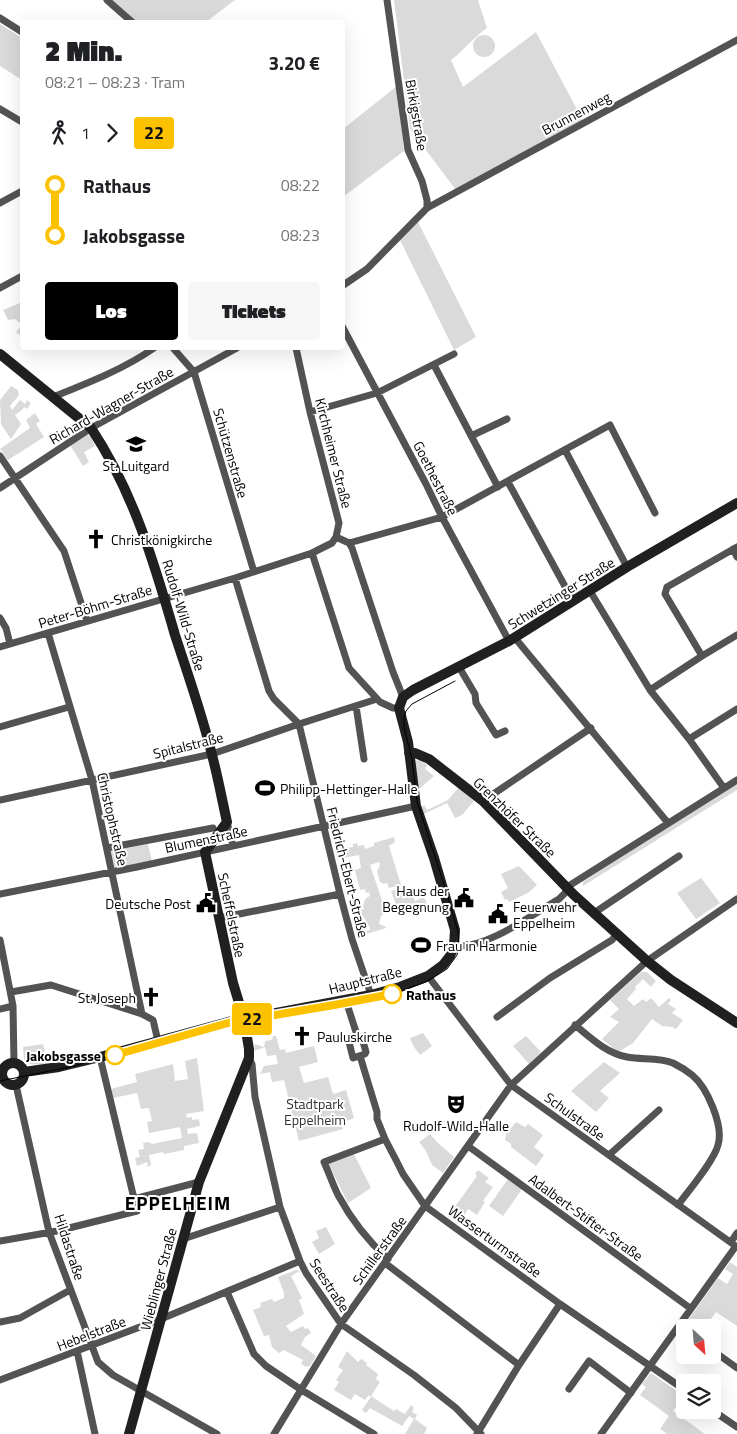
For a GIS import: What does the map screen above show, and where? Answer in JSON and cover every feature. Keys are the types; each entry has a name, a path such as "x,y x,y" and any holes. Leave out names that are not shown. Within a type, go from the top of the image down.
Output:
{"street":[{"path":"107,0 130,20"},
{"name":"Birkigstraße","path":"387,0 408,150 422,181 427,208"},
{"path":"0,18 20,31"},
{"name":"Brunnenweg","path":"427,208 737,40"},
{"path":"0,109 20,121"},
{"path":"0,203 20,192"},
{"path":"345,284 367,269 427,208"},
{"path":"0,288 20,277"},
{"name":"Goethestraße","path":"345,332 442,517 512,640 591,728 668,823"},
{"path":"53,396 98,378 151,350"},
{"name":"Schützenstraße","path":"175,350 194,372 254,572"},
{"name":"Richard-Wagner-Straße","path":"0,488 91,428 233,350"},
{"name":"Kirchheimer Straße","path":"296,350 310,412 339,523 336,537"},
{"name":"Rudolf-Wild-Straße","path":"0,354 91,428 141,524 212,754 233,846"},
{"path":"310,412 377,393 454,354"},
{"path":"434,365 498,487"},
{"path":"472,436 507,419"},
{"path":"349,543 442,517 610,425 655,513"},
{"path":"565,450 627,567"},
{"path":"0,456 64,550 87,621"},
{"path":"508,482 573,601"},
{"name":"Schwetzinger Straße","path":"401,703 413,690 512,640 627,567 737,503"},
{"path":"336,537 349,543 352,548 393,672 401,703 416,806 449,906 455,930 454,946 473,945 496,936 559,899 565,893 567,887 737,780"},
{"name":"Peter-Böhm-Straße","path":"0,647 254,572 327,547 336,537"},
{"path":"702,656 665,591 667,587 735,548 737,557"},
{"path":"312,553 349,668 387,706 401,703"},
{"path":"235,578 269,691 274,699 299,724"},
{"path":"590,591 650,690 689,738 724,788"},
{"path":"0,618 6,628 10,644"},
{"name":"Christophstraße","path":"48,633 92,780 146,1016 154,1020 158,1040"},
{"path":"650,690 737,635"},
{"path":"459,667 475,694 476,703 496,735 505,731"},
{"name":"Spitalstraße","path":"0,800 212,754 378,699"},
{"path":"356,706 364,759"},
{"path":"0,727 69,707"},
{"path":"689,738 737,709"},
{"name":"Friedrich-Ebert-Straße","path":"299,724 340,894 352,939 371,995"},
{"path":"483,801 591,728"},
{"name":"Grenzhöfer Straße","path":"409,753 415,753 428,759 483,801 567,887 647,961 671,980 737,1023"},
{"name":"Blumenstraße","path":"0,894 112,872 416,806"},
{"path":"205,852 227,822"},
{"path":"107,848 213,828"},
{"name":"Scheffelstraße","path":"205,852 233,983 244,1018"},
{"path":"594,913 679,856"},
{"path":"219,918 340,894"},
{"name":"Schillerstraße","path":"274,1434 341,1324 511,1085 647,961 737,899"},
{"path":"497,1017 550,978 612,940 618,934"},
{"path":"0,940 13,1006 14,1063"},
{"name":"Hauptstraße","path":"24,1072 59,1067 100,1057 208,1026 371,995 400,987 428,976 440,968 448,960 454,946"},
{"name":"Schulstraße","path":"428,976 511,1085 734,1245"},
{"path":"11,992 51,985 146,1016"},
{"name":"Wasserturmstraße","path":"347,1004 357,1035 362,1038 366,1052 353,1058 349,1042"},
{"path":"0,1009 13,1006"},
{"name":"Wieblinger Straße","path":"129,1434 199,1182 249,1058 244,1018"},
{"path":"576,1025 603,1048 626,1057 656,1059 673,1063 694,1076 706,1093 715,1112 720,1129 719,1143 715,1154 678,1205"},
{"name":"Wasserturmstraße","path":"360,1056 377,1112 377,1119 385,1140 403,1174 425,1206 560,1304 676,1384"},
{"path":"0,1241 49,1232 137,1210 100,1057"},
{"name":"Seestraße","path":"249,1058 252,1064 254,1097 280,1207 300,1262 341,1324 414,1375 456,1408 478,1433"},
{"path":"14,1063 21,1066 24,1072 23,1080 16,1085 7,1084 2,1080 4,1068 9,1064 14,1063"},
{"name":"Hildastraße","path":"16,1085 49,1232 98,1362 104,1369 217,1434"},
{"path":"609,1155 660,1110"},
{"path":"385,1140 324,1162 337,1194 351,1216 386,1261 519,1365"},
{"name":"Adalbert-Stifter-Straße","path":"468,1146 690,1308"},
{"path":"134,1198 199,1182"},
{"path":"183,1239 280,1207"},
{"path":"686,1319 690,1308 734,1245 737,1233"},
{"name":"Hebelstraße","path":"0,1380 161,1319 300,1262"},
{"path":"0,1322 20,1318 70,1290"},
{"path":"227,1292 254,1354 266,1366 374,1434"},
{"path":"478,1433 519,1365 560,1304"},
{"path":"601,1434 650,1366 676,1335"},
{"path":"77,1351 95,1434"},
{"path":"721,1356 737,1368"},
{"path":"569,1390 589,1361 631,1393"},
{"path":"721,1416 737,1427"}],"green space":[{"path":"111,0 235,0 209,20 133,20"},
{"path":"394,0 478,0 487,28 451,60 463,87 536,32 583,121 456,190 410,129"},
{"path":"0,24 20,37 20,79 0,66"},
{"path":"484,35 494,42 495,46 488,56 484,57 474,50 473,46 480,36"},
{"path":"397,86 404,151 345,195 345,127"},
{"path":"418,222 476,337 454,350 400,240"},
{"path":"20,303 20,323 15,319 8,320 3,310"},
{"path":"20,327 20,335 16,332"},
{"path":"11,386 18,390 19,395 10,406 12,410 20,400 25,404 27,400 31,403 27,409 24,407 15,415 21,424 11,439 1,424 0,400"},
{"path":"35,413 40,421 36,424 44,437 8,460 0,449 30,428 26,420"},
{"path":"86,434 90,436 95,446 84,452 89,462 83,466 70,445"},
{"path":"420,760 427,765 425,769 434,776 418,790 415,761"},
{"path":"734,785 737,786 737,790 583,886 583,882 650,837"},
{"path":"459,787 474,801 462,815 455,818 447,803 424,814 422,807 424,805 427,810 448,800"},
{"path":"394,837 395,842 389,846 401,885 389,888 387,883 380,882 377,871 380,866 379,862 370,865 386,912 381,916 379,924 386,928 363,935 362,932 370,930 369,925 364,927 366,921 363,916 360,918 359,910 364,909 363,905 366,898 370,896 369,892 366,893 365,889 360,890 355,870 361,868 359,855 337,859 334,845 339,843 341,849 353,847 353,844 357,843 358,846 364,845 365,849 374,846 374,843"},
{"path":"148,844 152,861 115,869 111,851"},
{"path":"519,866 537,885 528,893 509,902 507,899 505,900 501,892 508,888 501,874"},
{"path":"701,878 720,903 696,919 677,893"},
{"path":"399,889 403,899 412,895 415,901 424,897 427,904 402,912 398,910 391,891"},
{"path":"641,972 647,972 656,981 651,987 643,979 627,999 634,1006 643,999 646,1002 651,998 659,1007 669,998 671,1000 668,1004 676,1009 672,1013 683,1020 676,1029 662,1026 652,1019 633,1043 618,1052 602,1039 619,1022 610,1017 619,1009 610,1000"},
{"path":"423,1033 432,1046 420,1055 410,1038"},
{"name":"Stadtpark Eppelheim","path":"273,1036 276,1036 280,1050 285,1049 286,1053 314,1046 318,1062 299,1067 304,1083 328,1077 333,1094 346,1090 354,1118 342,1123 343,1129 299,1141 284,1080 272,1082 270,1072 260,1074 264,1066 278,1064 276,1055 267,1056 265,1047 254,1051 255,1044 264,1047 265,1041 272,1040"},
{"path":"526,1036 541,1052 529,1064 513,1046"},
{"path":"43,1044 48,1065 27,1064 24,1060 23,1047"},
{"path":"197,1058 204,1111 186,1114 187,1118 192,1117 192,1120 199,1119 200,1126 187,1129 188,1134 197,1133 199,1143 184,1146 184,1150 149,1155 151,1165 148,1167 147,1162 137,1166 135,1158 140,1157 138,1150 144,1149 143,1143 149,1142 152,1144 182,1138 180,1127 149,1133 147,1122 152,1121 149,1108 141,1109 137,1093 113,1098 111,1089 137,1082 135,1074 173,1064 175,1081 188,1079 185,1061"},
{"path":"604,1062 620,1073 600,1091 609,1098 596,1112 571,1091"},
{"path":"516,1122 525,1127 528,1124 543,1135 534,1147 544,1155 536,1166 511,1147 511,1144 505,1140 506,1134"},
{"path":"430,1134 454,1157 443,1173 432,1165 426,1151 419,1142"},
{"path":"354,1154 371,1188 348,1203 329,1165"},
{"path":"478,1170 489,1178 485,1182 493,1187 483,1201 485,1202 477,1215 468,1209 462,1219 458,1217 461,1213 454,1208 477,1176 475,1174"},
{"path":"508,1179 522,1189 503,1216 489,1206"},
{"path":"326,1227 335,1244 319,1254 312,1242 319,1238 316,1231"},
{"path":"730,1262 737,1267 737,1326 716,1312 711,1319 689,1319 718,1278 727,1284 733,1274 725,1269"},
{"path":"296,1270 300,1271 291,1276 302,1298 299,1300 304,1314 286,1326 291,1332 303,1326 305,1329 308,1328 311,1333 305,1337 301,1345 316,1356 310,1366 306,1367 301,1364 303,1360 284,1350 279,1353 272,1347 269,1335 264,1336 253,1310 261,1307 260,1303 272,1299 274,1302 284,1298 278,1277"},
{"path":"347,1351 358,1362 361,1359 367,1363 366,1365 378,1374 376,1379 380,1382 371,1396 394,1411 396,1409 405,1414 411,1405 414,1408 412,1412 417,1415 415,1419 427,1428 424,1434 405,1434 414,1419 409,1416 402,1426 370,1408 366,1413 362,1410 371,1397 369,1395 365,1400 355,1394 351,1400 334,1390 339,1382 336,1380 343,1370 338,1367"},
{"path":"651,1373 676,1390 676,1407 673,1411 676,1413 676,1419 684,1419 705,1434 667,1434 660,1429 669,1416 640,1395 646,1387 642,1384"}],"tram line":[{"path":"0,1081 70,1067 228,1023 392,994 426,982 447,969 457,955 459,947 458,932 417,801 412,759 404,727 404,718 406,711 412,704 455,681"},
{"name":"22","path":"115,1055 228,1023 392,994"}],"place":[{"name":"St. Luitgard","path":"136,444"},
{"name":"Christkönigkirche","path":"96,539"},
{"name":"Philipp-Hettinger-Halle","path":"265,788"},
{"name":"Haus der Begegnung","path":"464,898"},
{"name":"Deutsche Post","path":"206,903"},
{"name":"Feuerwehr Eppelheim","path":"498,914"},
{"name":"Frau in Harmonie","path":"421,945"},
{"name":"Rathaus","path":"392,994"},
{"name":"St. Joseph","path":"151,997"},
{"name":"Pauluskirche","path":"302,1036"},
{"name":"Jakobsgasse","path":"115,1055"},
{"name":"Rudolf-Wild-Halle","path":"456,1104"}],"district":[{"name":"EPPELHEIM","path":"178,1202"}]}
